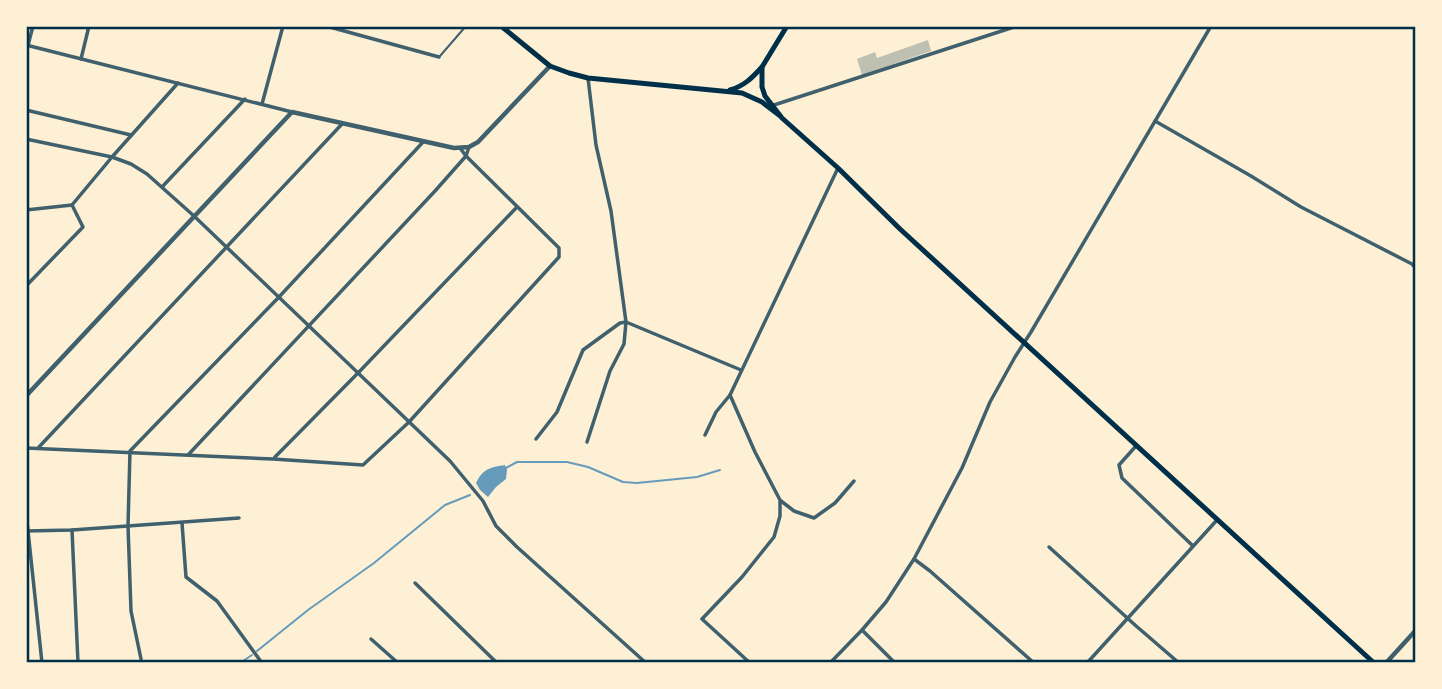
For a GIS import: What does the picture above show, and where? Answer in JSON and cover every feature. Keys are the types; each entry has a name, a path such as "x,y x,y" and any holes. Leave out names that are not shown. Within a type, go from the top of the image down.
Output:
{"main road":[{"path":"500,26 550,66 569,74 742,93 762,102 838,168 900,229 1374,663"},
{"path":"727,91 748,82 762,67 787,26"},
{"path":"762,67 765,96 782,118"}],"street":[{"path":"26,53 33,26"},
{"path":"81,59 89,26"},
{"path":"262,104 283,26"},
{"path":"326,26 439,57"},
{"path":"772,106 1017,26"},
{"path":"830,663 886,602 914,559 962,468 990,402 1015,356 1211,26"},
{"path":"27,46 342,124 460,148 478,142 550,66"},
{"path":"587,442 610,371 624,344 626,322 611,211 594,134 588,78"},
{"path":"26,210 72,205 178,83"},
{"path":"162,187 245,99"},
{"path":"26,110 131,135"},
{"path":"26,396 292,112"},
{"path":"1155,121 1301,208 1412,264 1416,269"},
{"path":"38,448 342,124"},
{"path":"26,139 112,158 131,164 147,174 309,325 459,472 482,501 496,526 646,663"},
{"path":"141,659 131,611 128,526 130,452 424,141"},
{"path":"188,455 466,156 469,146"},
{"path":"26,448 273,458 363,465 409,422 559,257 559,248 460,148"},
{"path":"705,435 716,412 730,395 838,168"},
{"path":"26,286 83,227 72,205"},
{"path":"273,458 517,207"},
{"path":"536,439 557,412 583,350 620,323 626,322 741,370"},
{"path":"730,395 780,500 794,511 814,518 835,503 854,481"},
{"path":"1136,446 1119,465 1122,478 1193,546"},
{"path":"750,663 702,619 742,577 774,537 780,516 780,500"},
{"path":"26,512 42,663"},
{"path":"27,531 239,518"},
{"path":"1087,663 1217,520"},
{"path":"181,523 185,574 217,601 262,663"},
{"path":"72,530 78,663"},
{"path":"1049,547 1179,663"},
{"path":"914,559 1034,663"},
{"path":"415,583 497,663"},
{"path":"862,630 895,663"},
{"path":"1386,663 1416,630"},
{"path":"371,639 397,663"}],"lane":[{"path":"439,57 466,26"}],"water":[{"path":"505,465 506,479 488,497 476,483 488,470"}],"building":[{"path":"928,40 931,51 862,75 857,59 875,52 877,58"}],"waterway":[{"path":"504,469 517,462 567,462 588,467 623,482 637,483 697,477 720,470"},
{"path":"257,651 308,610 374,563 445,505 470,495"},
{"path":"240,663 252,655"}]}
